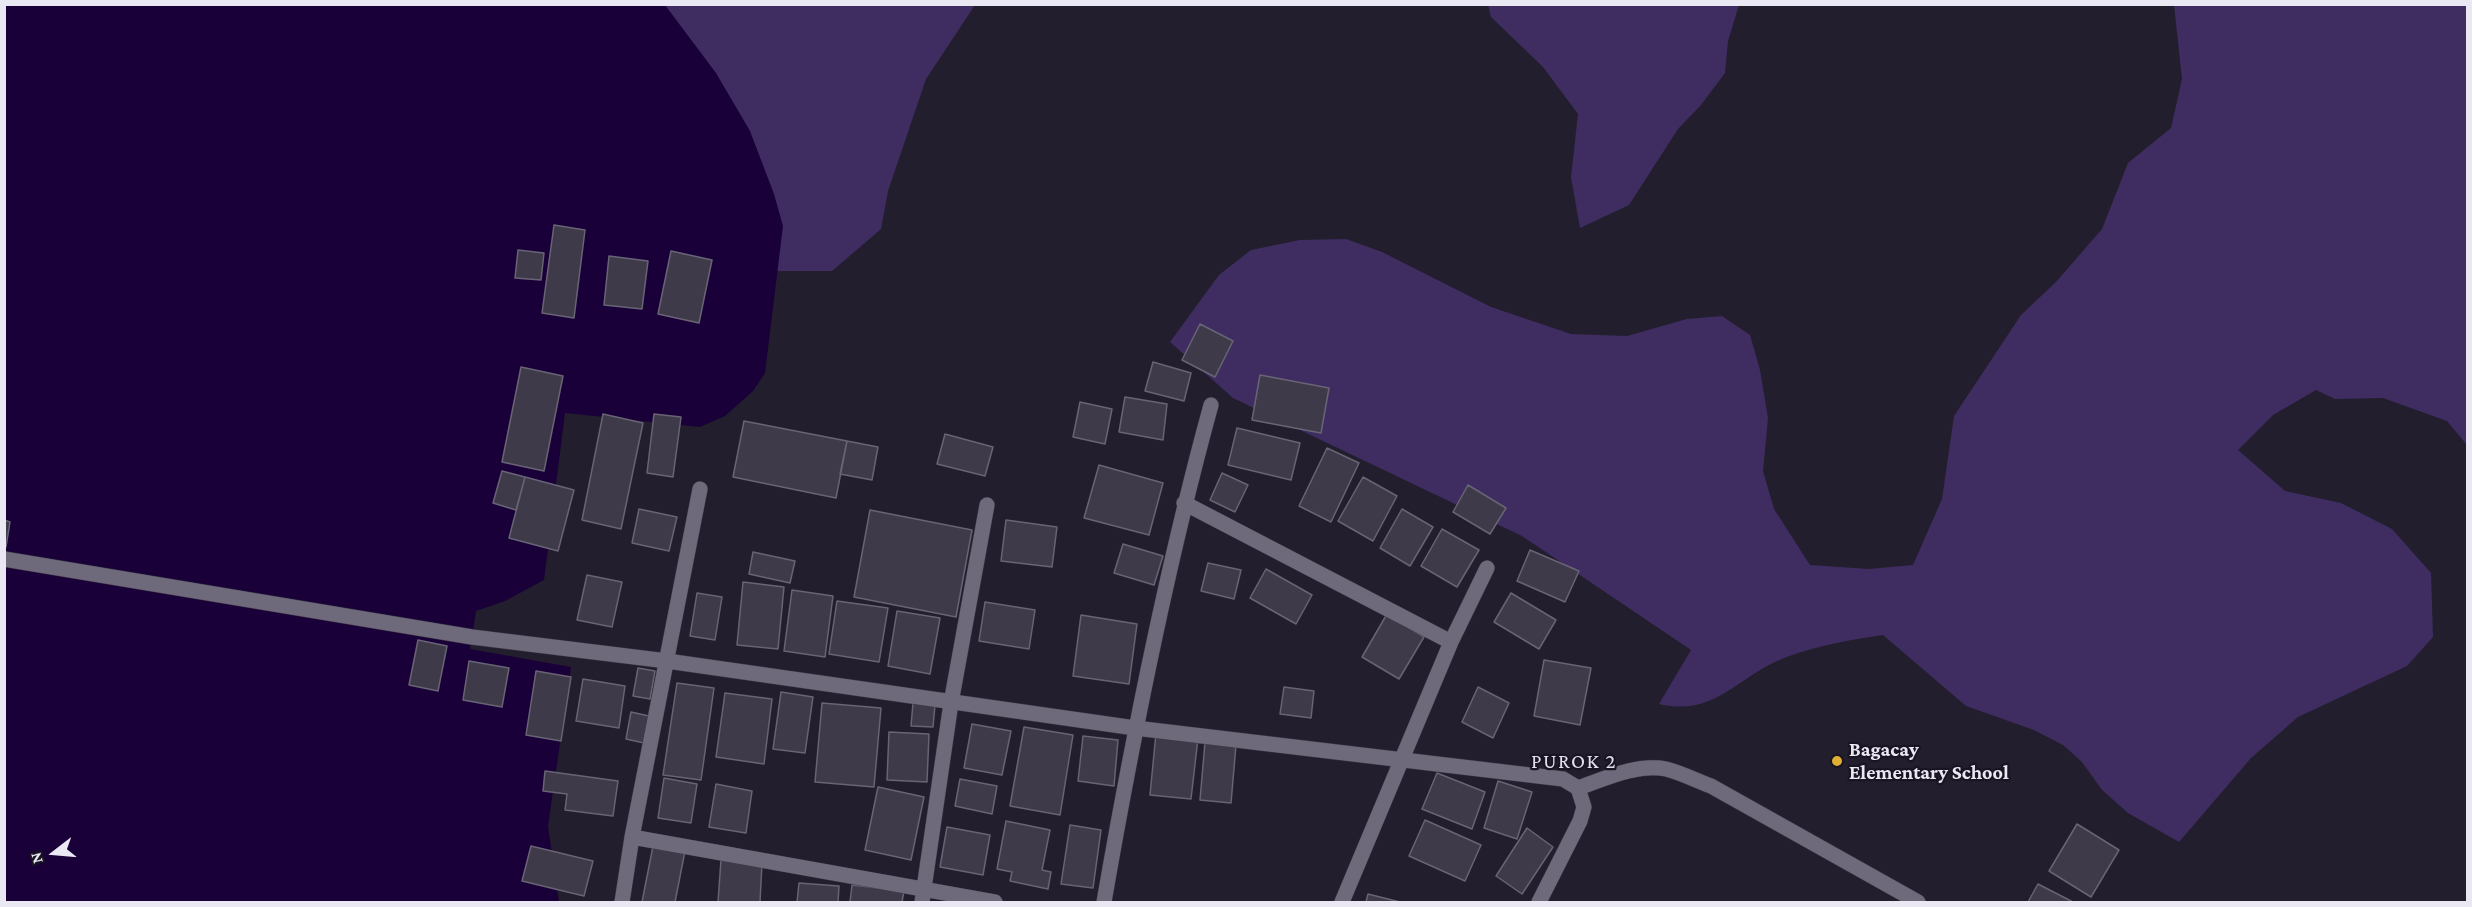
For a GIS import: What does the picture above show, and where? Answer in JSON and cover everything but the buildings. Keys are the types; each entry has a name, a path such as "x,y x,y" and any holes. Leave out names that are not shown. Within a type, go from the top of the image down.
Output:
{"street":[{"path":"1104,903 1134,728 1184,503 1211,405"},
{"path":"621,903 700,489"},
{"path":"1184,503 1451,642"},
{"path":"923,895 951,703 987,506"},
{"path":"4,559 472,637 667,661 1134,728 1563,779 1578,788 1584,807 1580,821 1539,903"},
{"path":"1342,903 1451,642 1486,568"},
{"path":"1578,788 1624,773 1665,769 1711,786 1918,903"},
{"path":"632,837 923,895 995,903"}],"shaded area":[{"path":"173,4 975,5 926,79 888,191 881,229 832,271 776,271"},
{"path":"1488,4 1739,5 1728,41 1725,73 1701,105 1678,129 1629,205 1580,228 1571,177 1578,114 1543,67 1491,17"},
{"path":"5,5 665,5 716,73 750,131 774,194 783,226 765,373 753,391 725,416 700,427 565,413 544,580 505,601 476,611 470,649 571,667 548,826 559,902 5,902"},
{"path":"2174,5 2467,5 2467,445 2447,421 2383,398 2335,399 2316,390 2273,415 2238,450 2285,491 2341,503 2392,529 2431,573 2433,637 2407,666 2298,717 2251,758 2179,842 2128,813 2102,790 2082,762 2063,745 2034,730 1966,706 1883,635 1832,644 1784,658 1725,693 1696,705 1679,707 1659,704 1691,650 1522,536 1233,398 1170,342 1219,275 1251,250 1300,240 1346,239 1382,252 1491,307 1571,334 1627,336 1687,319 1722,316 1750,335 1760,370 1768,418 1763,471 1774,509 1810,565 1869,569 1913,565 1942,499 1954,416 2021,315 2056,282 2102,229 2128,163 2171,128 2182,79"}],"place":[{"name":"Bagacay Elementary School","path":"1837,761"}],"district":[{"name":"PUROK 2","path":"1574,762"}]}
